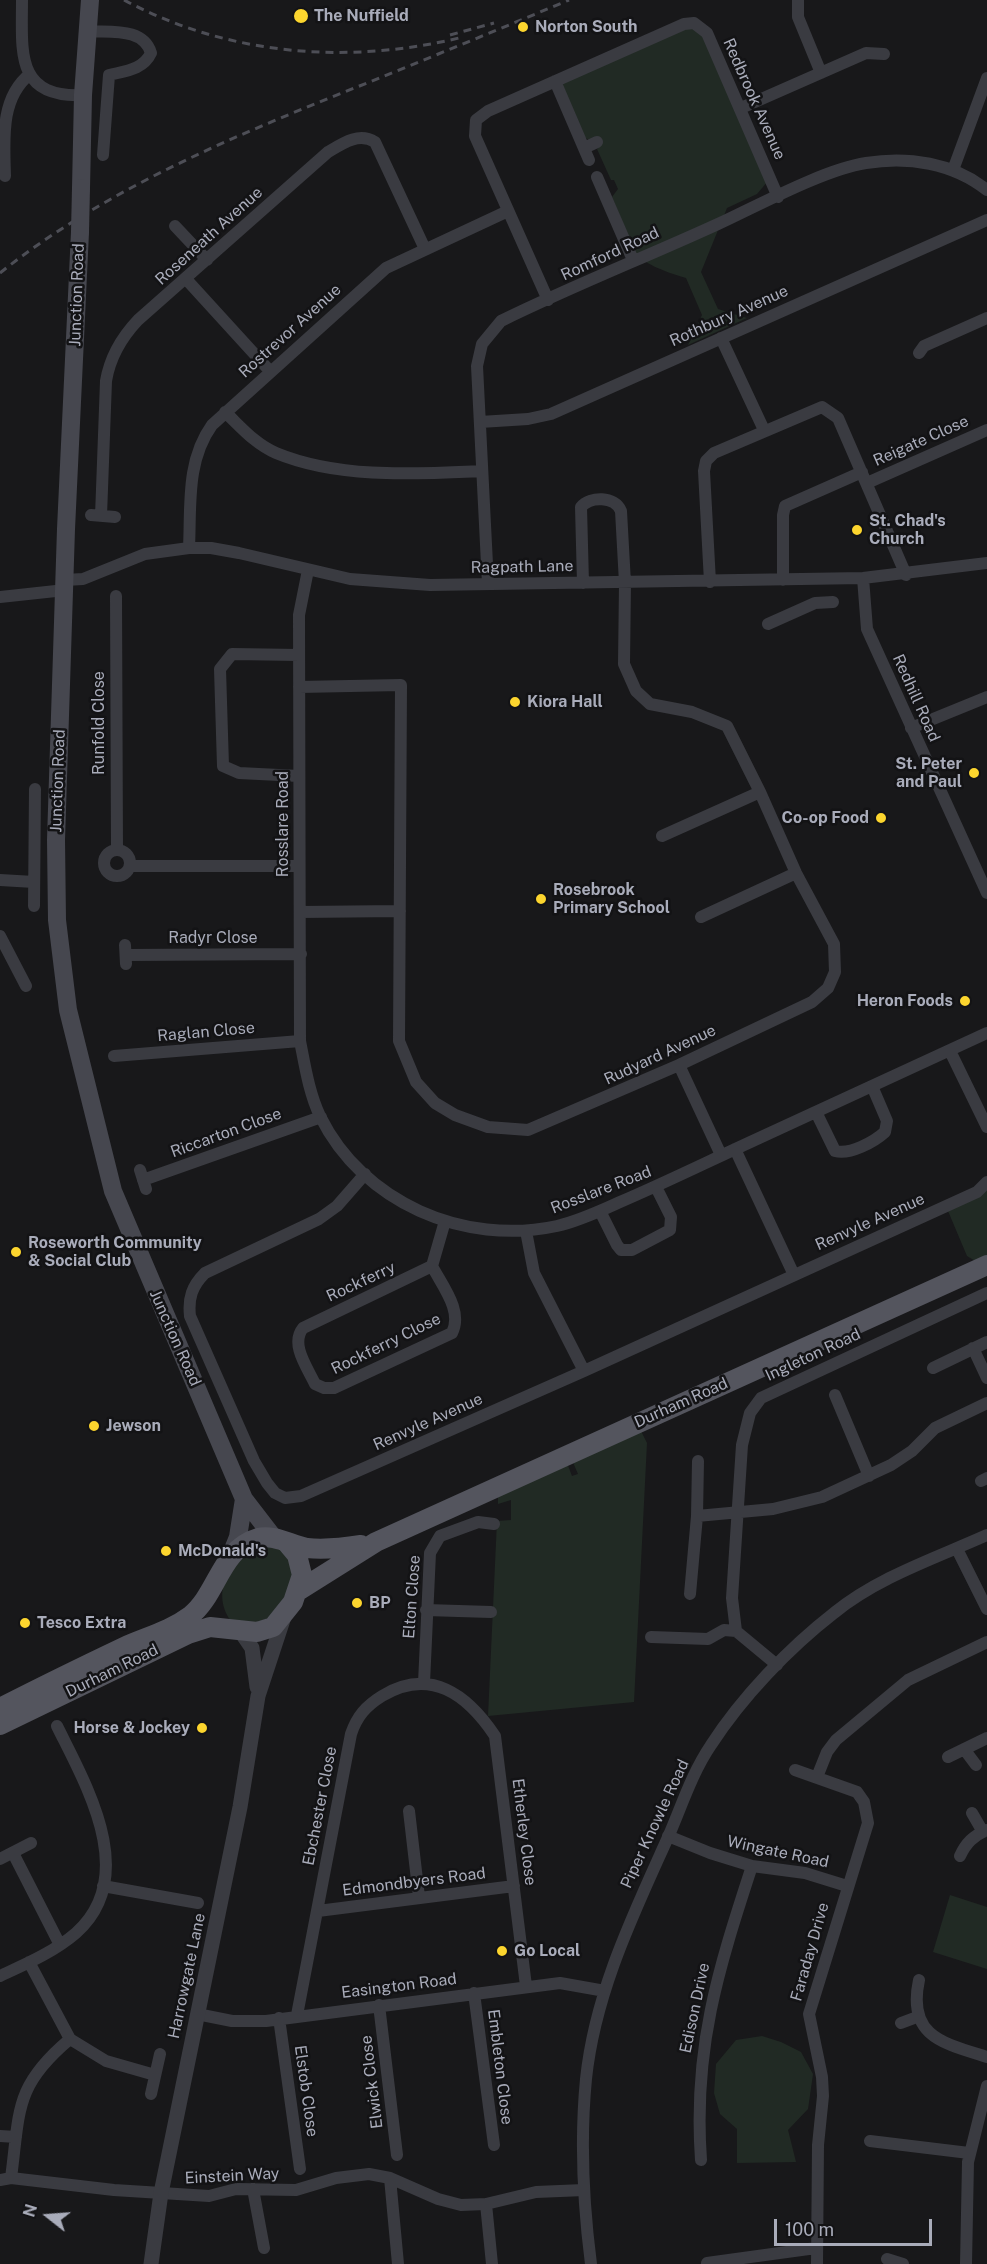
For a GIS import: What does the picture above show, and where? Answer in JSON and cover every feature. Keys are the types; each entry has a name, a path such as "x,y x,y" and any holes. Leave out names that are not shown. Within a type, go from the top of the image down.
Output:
{"main road":[{"name":"Junction Road","path":"90,0 83,95 80,232 56,840 57,920 68,1010 112,1191 244,1499 280,1540"},
{"name":"Durham Road","path":"298,1591 376,1542 987,1265"},
{"path":"230,1557 238,1537 244,1499"},
{"name":"Durham Road","path":"0,1707 192,1615 230,1557 242,1545 259,1538 280,1540 305,1548 334,1550 376,1542"},
{"name":"Durham Road","path":"0,1725 188,1634 210,1627 257,1632 273,1627 285,1614 298,1591 302,1575 297,1555 280,1540"},
{"path":"212,1586 213,1603 218,1618 234,1630"}],"street":[{"path":"22,0 22,44 30,74 49,93 58,96 83,95"},
{"path":"798,0 798,17 820,73"},
{"name":"Redbrook Avenue","path":"548,300 475,136 476,120 481,115 555,81 684,24 694,23 707,33 778,197"},
{"path":"87,31 137,35 148,43 151,53 147,62 140,67 109,75 103,155"},
{"path":"741,108 866,53 884,54"},
{"path":"5,176 2,150 5,112 10,93 30,74"},
{"path":"555,81 589,160"},
{"path":"953,170 986,82"},
{"name":"Roseneath Avenue","path":"115,517 96,516 106,381 111,361 130,329 328,152 341,144 362,137 375,142 380,148 425,249"},
{"path":"584,148 597,142"},
{"name":"Romford Road","path":"488,585 477,366 482,344 501,321 633,260 863,163 914,161 953,170 987,190"},
{"path":"597,177 609,189 633,260"},
{"name":"Rostrevor Avenue","path":"189,548 192,476 196,451 208,431 225,412 269,370 386,268 508,211"},
{"name":"Rothbury Avenue","path":"480,422 528,419 551,414 987,220"},
{"path":"175,225 207,260"},
{"path":"186,279 269,370"},
{"path":"919,353 924,346 987,318"},
{"path":"721,338 764,430"},
{"path":"710,582 704,471 706,461 714,453 816,408 828,409 838,418 906,575"},
{"path":"225,412 262,445 276,453 302,460 396,473 482,471"},
{"name":"Reigate Close","path":"783,580 785,506 865,478 987,430"},
{"name":"Rudyard Avenue","path":"299,687 401,685 399,1041 416,1082 435,1102 455,1115 488,1127 528,1130 679,1065 812,1002 828,988 835,972 834,944 796,873 760,792 727,726 692,712 650,704 636,691 624,664 625,583 621,511 617,504 610,500 590,500 581,507 583,583"},
{"name":"Ragpath Lane","path":"0,597 65,585 145,554 189,548 211,548 238,553 350,579 406,584 488,585 863,578 906,575 987,563"},
{"name":"Rosslare Road","path":"308,570 299,615 300,1041 312,1094 321,1117 348,1156 365,1174 407,1206 470,1229 526,1231 559,1226 656,1187 987,1033"},
{"name":"Redhill Road","path":"863,578 867,629 986,886"},
{"path":"818,602 820,579"},
{"name":"Runfold Close","path":"116,596 117,849 106,856 105,868 110,873 121,875 130,866 300,866"},
{"path":"768,624 818,602 833,602"},
{"path":"299,655 232,654 220,669 223,766 239,773 299,776"},
{"path":"911,728 987,697"},
{"path":"34,906 35,789"},
{"path":"662,836 760,792"},
{"path":"117,849 127,854 130,866"},
{"path":"701,918 796,873"},
{"path":"0,880 34,882"},
{"path":"300,912 400,911"},
{"path":"0,936 26,986"},
{"name":"Radyr Close","path":"126,954 301,954"},
{"name":"Raglan Close","path":"114,1056 300,1041"},
{"path":"950,1051 987,1127"},
{"path":"679,1065 722,1155"},
{"path":"816,1112 835,1151 848,1152 880,1137 885,1132 887,1121 872,1086"},
{"name":"Riccarton Close","path":"143,1180 321,1117"},
{"path":"735,1149 794,1275"},
{"name":"Renvyle Avenue","path":"365,1174 337,1206 319,1219 205,1273 196,1281 188,1299 189,1316 254,1461 275,1493 285,1498 301,1496 584,1371 977,1191 987,1182"},
{"path":"600,1211 621,1250 632,1250 670,1230 671,1217 656,1187"},
{"path":"432,1266 445,1221"},
{"path":"526,1231 534,1273 584,1371"},
{"name":"Rockferry Close","path":"303,1328 297,1335 297,1344 315,1384 324,1388 334,1388 452,1333 457,1322 456,1313 432,1266"},
{"name":"Rockferry","path":"303,1328 432,1266"},
{"name":"Ingleton Road","path":"735,1631 732,1598 742,1445 750,1413 761,1398 987,1293"},
{"path":"933,1368 987,1342"},
{"path":"973,1348 987,1378"},
{"path":"835,1395 869,1476"},
{"path":"697,1516 797,1505 891,1465 912,1451 935,1428 987,1403"},
{"path":"690,1594 697,1516 698,1461"},
{"name":"Elton Close","path":"424,1683 430,1553 440,1536 478,1522 494,1524"},
{"name":"Piper Knowle Road","path":"591,2264 584,2190 582,2134 586,2077 605,1991 638,1898 710,1746 792,1648 836,1611 878,1585 987,1535"},
{"path":"957,1549 987,1609"},
{"path":"426,1610 491,1612"},
{"name":"Harrowgate Lane","path":"152,2264 161,2193 240,1808 258,1696 285,1614"},
{"name":"Harrowgate Lane","path":"234,1630 252,1648 258,1696"},
{"path":"651,1637 708,1639 724,1630 735,1631 777,1665"},
{"path":"817,1777 826,1752 836,1740 908,1680 987,1642"},
{"name":"Ebchester Close","path":"297,2015 333,1823 356,1718 371,1702 401,1684 424,1683 459,1696"},
{"name":"Etherley Close","path":"459,1696 485,1721 495,1736 526,1986"},
{"path":"0,1976 60,1945 84,1924 103,1886 106,1854 100,1820 89,1791 57,1725"},
{"path":"948,1756 987,1738"},
{"path":"964,1749 976,1766"},
{"name":"Faraday Drive","path":"795,1770 857,1792 864,1802 868,1823 809,2014 822,2077 823,2096 818,2145 817,2264"},
{"path":"409,1811 405,1826 419,1897"},
{"path":"960,1856 965,1845 985,1831 972,1813"},
{"name":"Wingate Road","path":"668,1836 710,1853 752,1866 805,1873 847,1886"},
{"path":"0,1859 31,1843"},
{"path":"13,1853 60,1945"},
{"name":"Edison Drive","path":"700,2160 698,2122 700,2066 707,2024 717,1975 752,1866"},
{"path":"103,1886 198,1903"},
{"name":"Edmondbyers Road","path":"318,1911 514,1886"},
{"path":"29,1962 70,2038 105,2061 155,2075"},
{"path":"919,1980 915,2000 917,2017 929,2034 945,2044 987,2057"},
{"name":"Easington Road","path":"197,2014 232,2021 279,2018 560,1983 605,1991"},
{"name":"Embleton Close","path":"474,1993 494,2145"},
{"name":"Elwick Close","path":"379,2005 397,2155"},
{"path":"901,2023 917,2017"},
{"name":"Elstob Close","path":"279,2018 300,2169"},
{"path":"6,2179 21,2106 31,2077 70,2038"},
{"path":"152,2094 160,2054"},
{"path":"966,2264 969,2153 987,2086"},
{"path":"0,2136 16,2137"},
{"path":"870,2141 969,2153"},
{"name":"Einstein Way","path":"6,2179 209,2196 236,2189 296,2190 336,2178 369,2174 390,2178 438,2199 461,2205 486,2204 536,2192 584,2190"},
{"path":"390,2178 398,2264"},
{"path":"253,2189 264,2248"},
{"path":"486,2204 492,2264"},
{"path":"707,2263 816,2248"},
{"path":"887,2259 903,2264"}],"shaded area":[{"path":"690,27 700,30 768,181 757,194 727,208 701,272 718,309 747,318 688,345 702,315 686,278 651,265 634,250 612,197 618,189 614,180 611,180 597,149 600,146 584,137 561,85 564,81"},
{"path":"987,1190 987,1268 967,1256 948,1211"},
{"path":"640,1429 647,1443 634,1702 488,1716 497,1521 511,1520 511,1500 498,1504 498,1494 567,1463 572,1476 578,1474 572,1460"},
{"path":"265,1546 282,1550 292,1560 292,1586 272,1616 253,1625 231,1621 222,1598 227,1575 243,1556"},
{"path":"950,1895 987,1907 987,1969 933,1952"},
{"path":"762,2036 801,2052 813,2074 808,2109 788,2130 796,2162 737,2163 737,2129 720,2114 714,2093 716,2064 736,2040"}],"railway":[{"path":"124,0 163,19 204,33 288,50 373,51 459,38"},
{"path":"0,273 85,214 176,165 271,122 569,0"},
{"path":"450,35 494,23"}],"place":[{"name":"The Nuffield","path":"301,16"},
{"name":"Norton South","path":"523,27"},
{"name":"St. Chad's Church","path":"857,530"},
{"name":"Kiora Hall","path":"515,702"},
{"name":"St. Peter and Paul","path":"974,773"},
{"name":"Co-op Food","path":"881,818"},
{"name":"Rosebrook Primary School","path":"541,899"},
{"name":"Heron Foods","path":"965,1001"},
{"name":"Roseworth Community & Social Club","path":"16,1252"},
{"name":"Jewson","path":"94,1426"},
{"name":"McDonald's","path":"166,1551"},
{"name":"BP","path":"357,1603"},
{"name":"Tesco Extra","path":"25,1623"},
{"name":"Horse & Jockey","path":"202,1728"},
{"name":"Go Local","path":"502,1951"}]}
